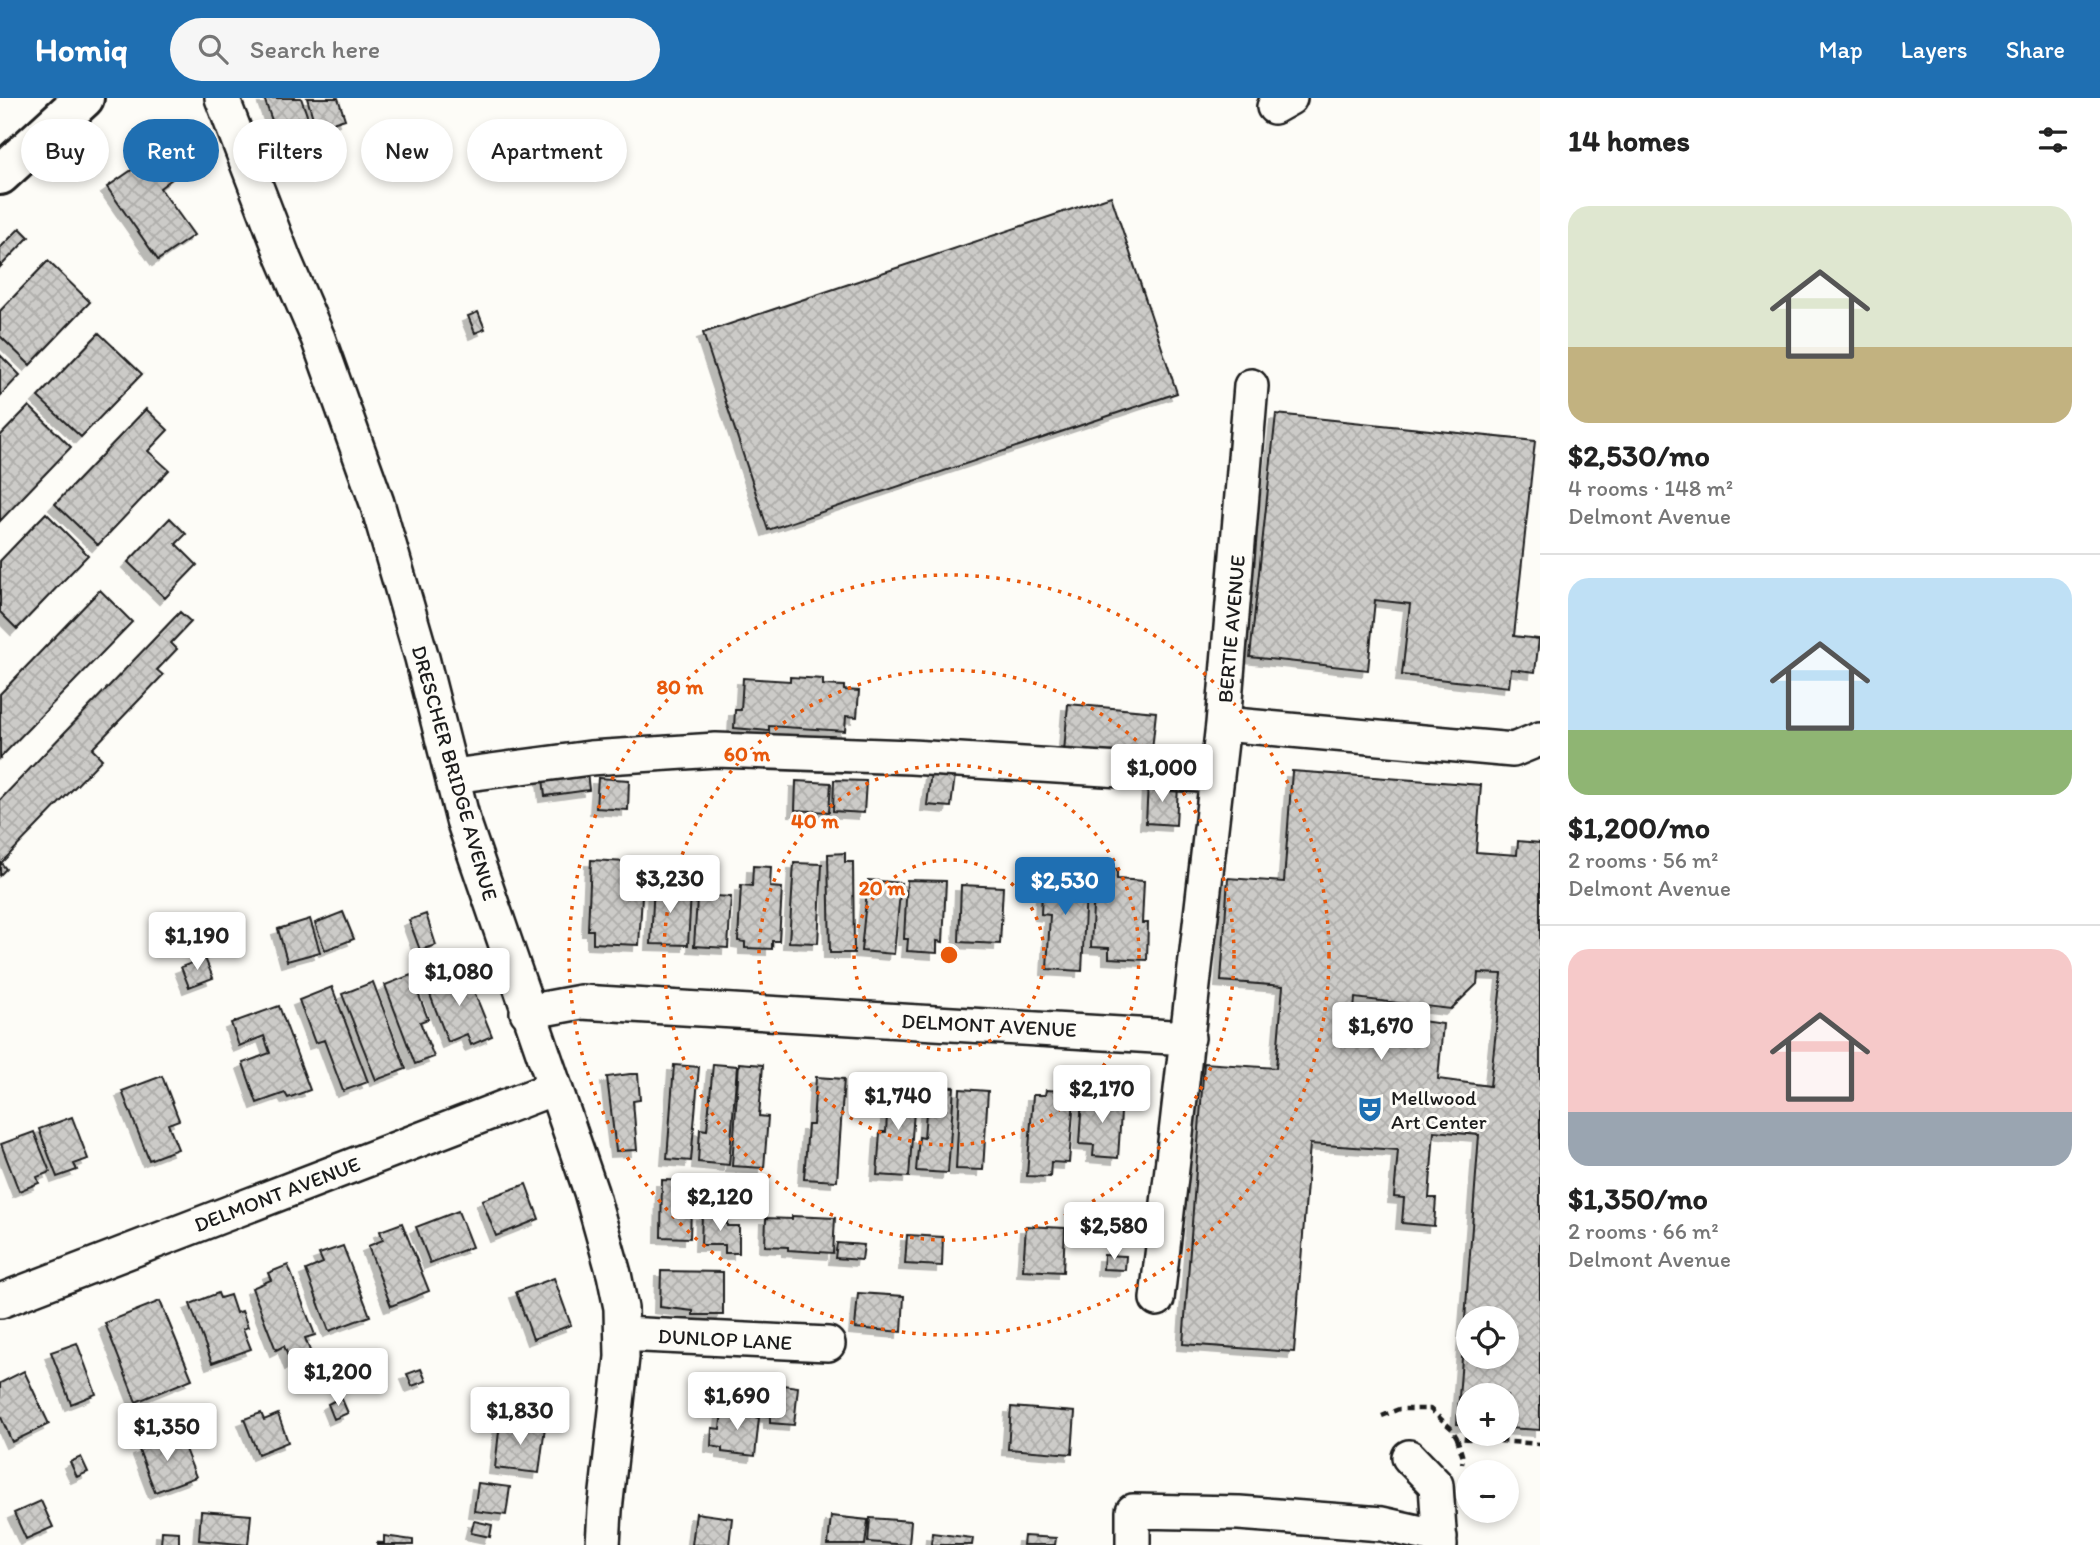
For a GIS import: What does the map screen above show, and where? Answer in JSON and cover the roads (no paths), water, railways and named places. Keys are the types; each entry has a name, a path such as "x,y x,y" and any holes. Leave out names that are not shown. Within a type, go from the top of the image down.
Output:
{"main road":[{"path":"0,175 85,98"}],"street":[{"name":"DRESCHER BRIDGE AVENUE","path":"222,98 284,259 318,338 377,503 422,658 463,820 591,1192 614,1274 623,1334 603,1545"},
{"name":"BERTIE AVENUE","path":"1188,1038 1223,724 1251,386"},
{"path":"1223,724 1513,750 1540,739"},
{"path":"453,775 590,758 716,750 911,757 1217,776"},
{"name":"DELMONT AVENUE","path":"527,1012 581,1002 1188,1038"},
{"path":"1157,1298 1188,1038"},
{"name":"DELMONT AVENUE","path":"0,1301 554,1088"},
{"name":"DUNLOP LANE","path":"623,1334 828,1344"},
{"path":"1134,1537 1133,1511 1239,1513 1382,1524 1440,1541 1436,1485 1409,1457"}],"place":[{"name":"Mellwood Art Center","path":"1370,1109"}]}
